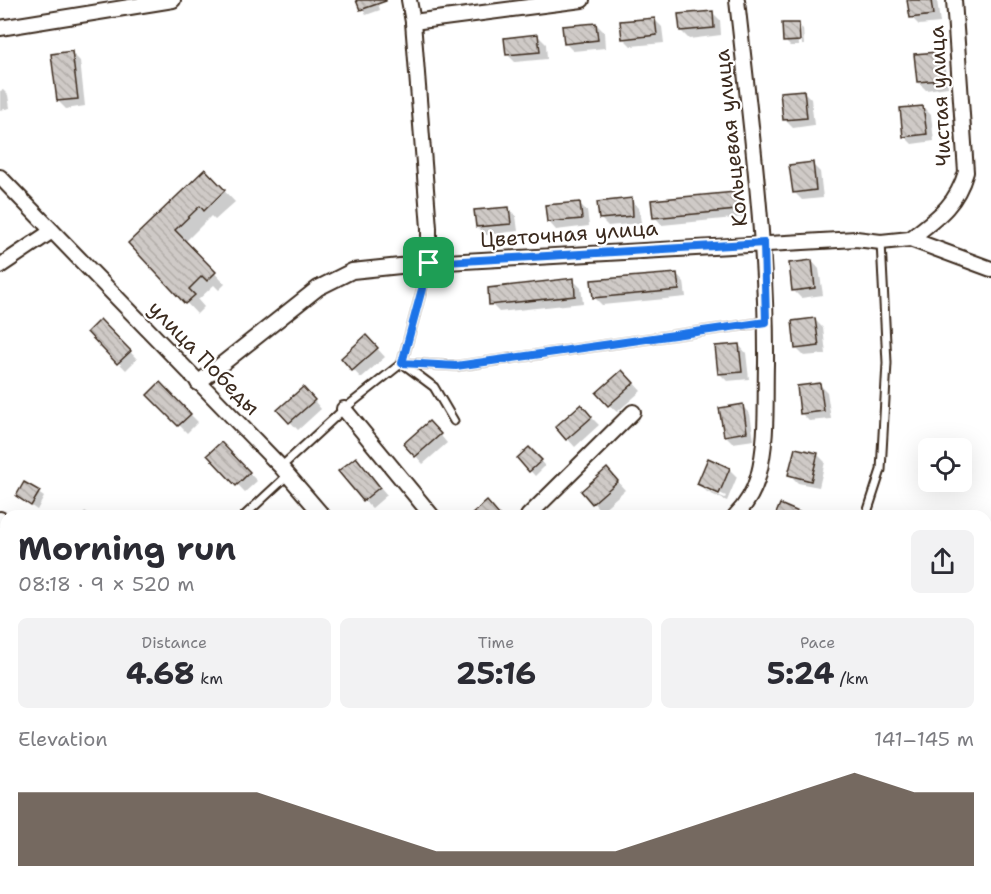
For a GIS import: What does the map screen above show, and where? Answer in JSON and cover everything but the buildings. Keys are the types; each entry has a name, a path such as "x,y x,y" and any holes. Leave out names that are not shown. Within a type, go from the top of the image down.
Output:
{"street":[{"path":"0,28 173,0"},
{"path":"409,0 413,22 429,228 429,263"},
{"path":"413,22 582,0"},
{"name":"Кольцевая улица","path":"737,0 764,243 766,322 765,441 757,479 750,497 740,510"},
{"name":"Чистая улица","path":"910,239 950,206 961,191 966,172 954,0"},
{"name":"улица Победы","path":"0,177 284,471 318,510"},
{"path":"0,266 52,231"},
{"name":"Цветочная улица","path":"198,384 318,288 352,271 429,263 764,243 856,239 881,242 910,239"},
{"path":"910,239 991,269"},
{"path":"344,409 427,510"},
{"path":"534,510 633,412"}],"lane":[{"path":"868,510 881,470 887,363 881,242"},
{"path":"249,510 344,409 402,363 429,263"},
{"path":"402,363 456,366 766,322"},
{"path":"402,363 434,387 454,421"}],"route":[{"path":"764,243 766,322 456,366 402,363 429,263 764,243"}]}
